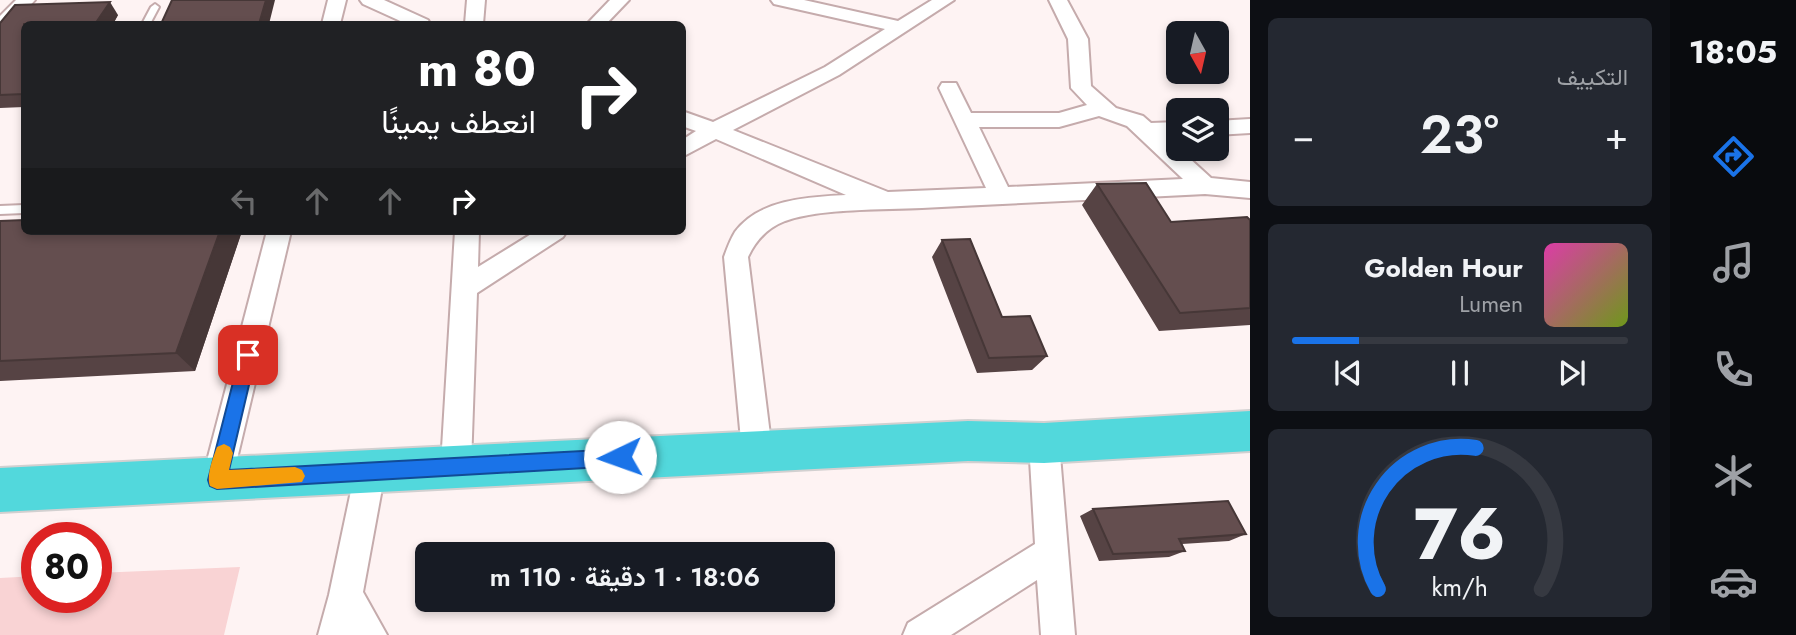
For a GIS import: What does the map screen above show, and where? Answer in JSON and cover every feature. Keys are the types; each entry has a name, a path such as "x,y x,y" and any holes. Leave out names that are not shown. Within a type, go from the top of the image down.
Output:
{"highway":[{"path":"0,490 370,472 456,465 968,441 1044,443 1250,431"}],"street":[{"path":"0,27 26,0"},
{"path":"332,21 337,0"},
{"path":"369,0 414,21"},
{"path":"474,21 477,0"},
{"path":"599,21 620,0"},
{"path":"780,0 833,6 900,27"},
{"path":"686,148 832,71 900,27 913,8 945,0"},
{"path":"1058,0 1065,9 1080,47 1079,84 1101,108 1135,121 1205,186"},
{"path":"949,88 1000,194"},
{"path":"964,120 1059,120 1101,108"},
{"path":"686,119 846,188 887,201"},
{"path":"1229,127 1250,126"},
{"path":"1144,131 1166,130"},
{"path":"757,451 736,257 739,242 748,229 761,219 778,213 887,201 1000,194 1205,186 1250,190"},
{"path":"217,480 278,235"},
{"path":"456,465 467,235"},
{"path":"465,288 549,235"},
{"path":"1044,443 1058,635"},
{"path":"335,635 346,595 370,472"},
{"path":"920,635 1050,553"},
{"path":"346,595 370,635"}],"lane":[{"path":"148,21 155,7"},
{"path":"0,210 21,209"}],"shaded area":[{"path":"240,567 224,635 0,635 0,578 21,577 21,613 112,613 112,572"}],"building":[{"path":"172,0 266,0 260,21 162,21"},
{"path":"110,2 97,21 21,21 21,94 0,95 0,23 15,5"},
{"path":"1146,183 1171,222 1247,217 1250,220 1250,308 1180,313 1097,184"},
{"path":"21,220 21,235 219,235 176,353 0,361 0,221"},
{"path":"970,239 1002,317 1030,316 1047,356 989,358 942,240"},
{"path":"1228,501 1246,534 1179,539 1185,551 1113,554 1093,509"}],"slow traffic":[{"path":"224,453 217,480 295,476"}],"route":[{"path":"248,355 217,480 620,457"}]}
